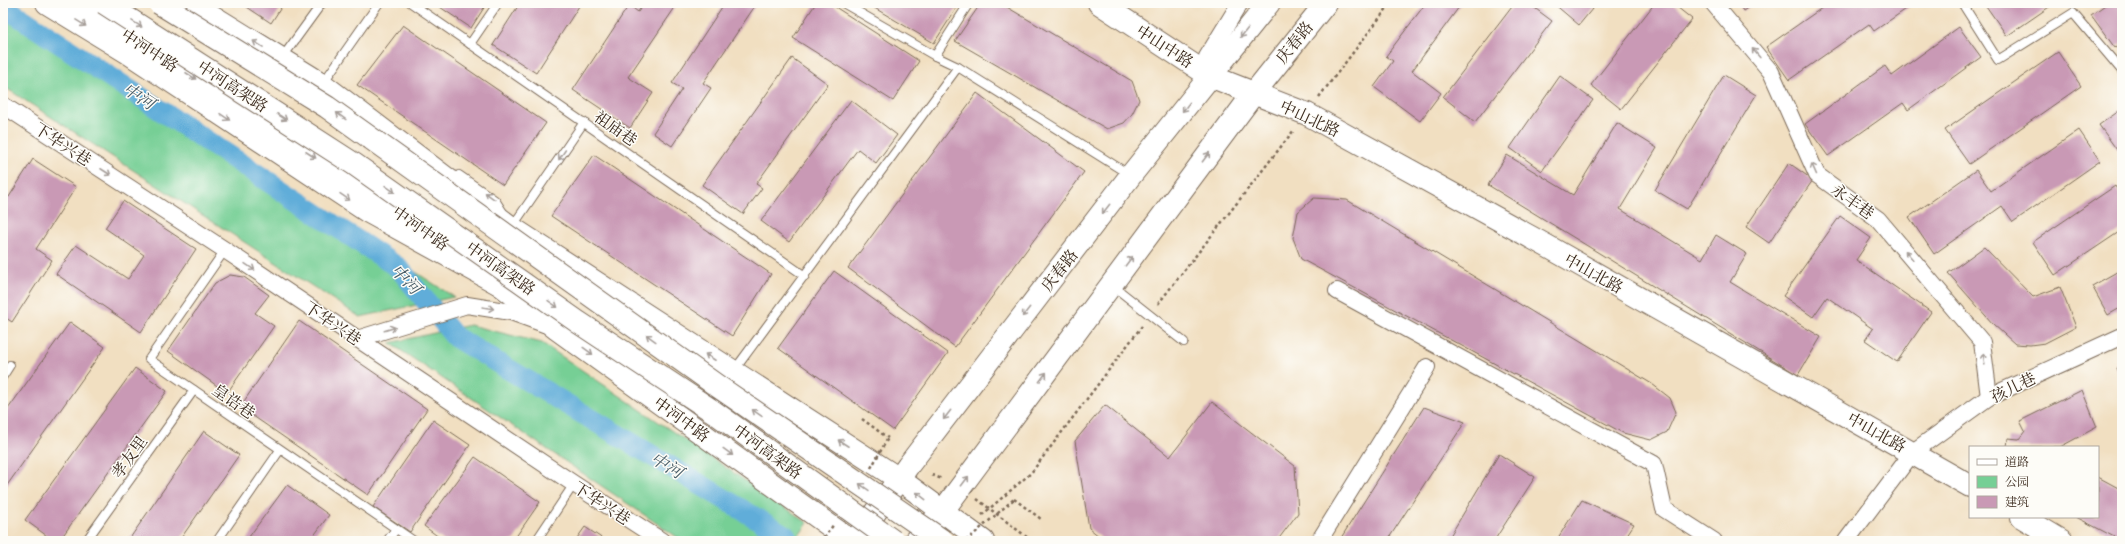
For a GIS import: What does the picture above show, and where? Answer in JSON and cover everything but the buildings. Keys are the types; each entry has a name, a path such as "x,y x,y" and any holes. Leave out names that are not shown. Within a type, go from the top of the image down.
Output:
{"main road":[{"path":"47,3 127,52 367,211 503,286"},
{"name":"中河中路","path":"75,3 361,187 503,286 557,329 859,539"},
{"name":"中河高架路","path":"104,3 354,164 578,322 714,412 893,541"},
{"name":"中河高架路","path":"159,3 327,106 716,385 943,541"},
{"path":"191,3 322,84 512,228 899,479 972,537"},
{"name":"中山中路","path":"1099,3 1210,76"},
{"name":"庆春路","path":"859,539 899,479 1132,176 1269,3"},
{"name":"庆春路","path":"915,541 942,512 1254,93 1326,3"},
{"name":"中山北路","path":"1210,76 1307,114 1459,197 1913,452 1969,485"},
{"path":"2024,518 2062,541"}],"street":[{"path":"1210,76 1207,56 1240,3"},
{"name":"永丰巷","path":"1713,3 1771,72 1817,175 1878,219 1982,342 1989,397"},
{"name":"下华兴巷","path":"3,105 225,250 574,484 662,541"},
{"path":"1337,290 1654,464 1664,509 1714,541"},
{"path":"357,339 468,305 511,312 557,329"},
{"name":"孩儿巷","path":"1846,541 1913,452 1989,397 2122,336"},
{"path":"1319,541 1427,367"}],"lane":[{"path":"281,59 322,3"},
{"path":"379,3 322,84 424,150"},
{"name":"祖庙巷","path":"411,3 805,276"},
{"path":"470,44 498,3"},
{"path":"843,3 935,56 958,67 1132,176"},
{"path":"935,56 969,3"},
{"path":"1962,3 1998,60 2073,13 2122,71"},
{"path":"733,372 958,67"},
{"path":"450,168 495,200 512,228 584,122"},
{"name":"皇诰巷","path":"225,250 148,359 414,541"},
{"path":"1111,285 1184,342"},
{"path":"3,376 10,366"},
{"name":"孝友里","path":"86,541 194,390"},
{"path":"217,541 280,450"},
{"path":"536,541 574,484"},
{"path":"387,541 396,529"}],"path":[{"path":"972,537 1030,473 1149,315 1307,114 1391,3"},
{"path":"862,419 888,438"},
{"path":"972,537 1014,500 1041,519"}],"green space":[{"path":"3,4 454,297 360,317 3,86"},
{"path":"470,325 542,343 808,523 795,541 683,541 390,343"}],"waterway":[{"name":"中河","path":"3,6 399,268 455,337 786,536"}]}
